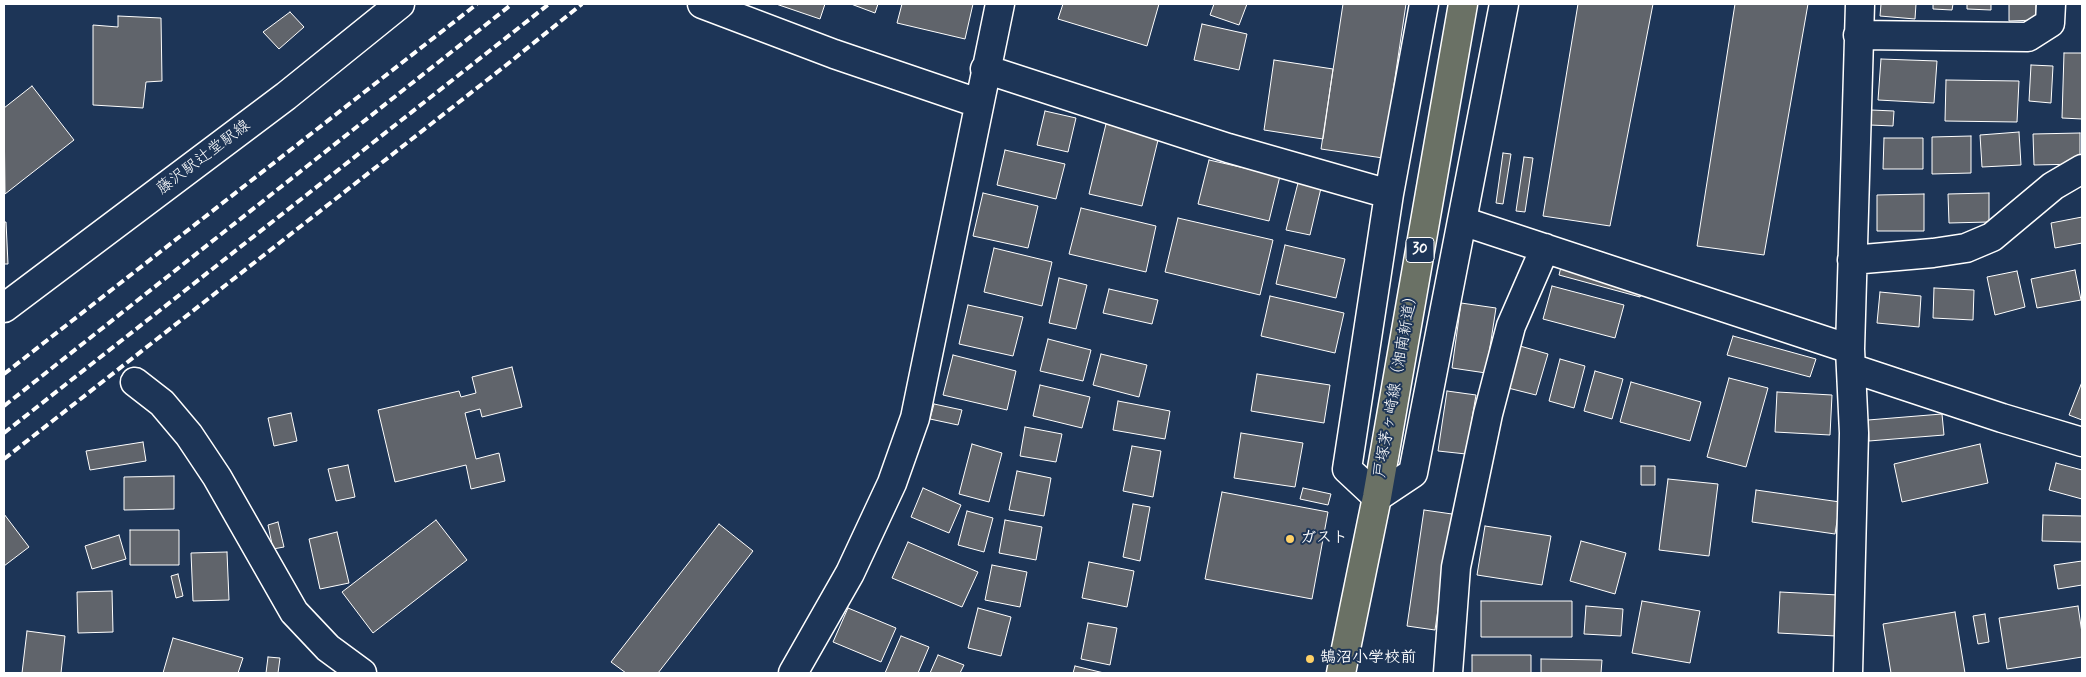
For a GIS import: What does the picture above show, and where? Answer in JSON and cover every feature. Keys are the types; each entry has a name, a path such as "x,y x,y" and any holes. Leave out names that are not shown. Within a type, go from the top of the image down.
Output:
{"main road":[{"name":"戸塚茅ヶ崎線（湘南新道）","path":"1341,673 1377,497 1463,4"}],"street":[{"name":"藤沢駅辻堂駅線","path":"4,308 286,96 400,4"},
{"path":"702,4 834,54 978,103"},
{"path":"794,673 850,573 892,482 915,418 978,103 1000,4"},
{"path":"1424,4 1389,194 1347,469 1377,497 1413,473 1504,4"},
{"path":"1848,673 1854,433 1851,358 1852,260 1860,4"},
{"path":"1858,34 2028,37 2050,23 2051,4"},
{"path":"985,69 1228,148 1389,194"},
{"path":"1852,260 1933,253 1966,248 1992,237 2053,186 2082,169"},
{"path":"1462,221 1545,248 1851,358 2002,418 2082,442"},
{"path":"1448,673 1456,567 1488,414 1511,326 1545,248"},
{"path":"135,382 162,403 189,435 217,477 294,612 328,648 362,673"}],"building":[{"path":"776,4 825,4 820,19"},
{"path":"851,4 878,4 875,13"},
{"path":"902,4 973,4 965,39 897,23"},
{"path":"1063,4 1159,4 1147,46 1058,19"},
{"path":"1214,4 1247,4 1239,25 1210,15"},
{"path":"1343,4 1406,4 1383,158 1321,149"},
{"path":"1578,4 1653,4 1610,226 1543,216"},
{"path":"1735,4 1808,4 1764,255 1697,246"},
{"path":"1881,4 1916,4 1915,19 1880,16"},
{"path":"1933,4 1953,4 1952,10 1933,9"},
{"path":"1967,4 1991,4 1991,10 1967,9"},
{"path":"2009,4 2036,4 2036,20 2009,21"},
{"path":"290,12 304,27 279,49 263,32"},
{"path":"118,16 161,18 162,81 146,82 143,108 93,105 93,25 118,27"},
{"path":"1202,24 1247,34 1239,70 1194,60"},
{"path":"2064,53 2082,53 2082,119 2062,118"},
{"path":"1881,59 1937,61 1934,103 1878,100"},
{"path":"1274,60 1333,69 1323,139 1264,130"},
{"path":"2031,65 2053,66 2051,103 2029,101"},
{"path":"1946,80 2019,81 2017,122 1945,121"},
{"path":"32,86 74,140 5,194 4,108"},
{"path":"1871,110 1894,111 1893,126 1870,125"},
{"path":"1045,111 1076,118 1068,152 1037,145"},
{"path":"1106,124 1159,136 1142,206 1089,194"},
{"path":"2019,132 2021,165 1982,167 1980,135"},
{"path":"2080,133 2080,164 2034,165 2033,134"},
{"path":"1971,136 1971,173 1932,174 1932,137"},
{"path":"1884,138 1923,138 1923,169 1883,169"},
{"path":"1005,150 1065,164 1056,199 997,185"},
{"path":"1503,153 1511,154 1503,204 1496,203"},
{"path":"1524,157 1533,158 1525,212 1516,211"},
{"path":"1209,160 1280,176 1269,221 1198,204"},
{"path":"1298,183 1321,188 1310,235 1286,230"},
{"path":"983,193 1038,206 1028,248 973,236"},
{"path":"1989,193 1989,222 1949,223 1948,194"},
{"path":"1924,194 1924,231 1877,231 1877,195"},
{"path":"1081,208 1156,226 1146,272 1069,254"},
{"path":"2082,217 2082,243 2055,248 2051,223"},
{"path":"1178,218 1273,240 1260,295 1165,272"},
{"path":"4,222 6,222 8,264 4,264"},
{"path":"1285,245 1345,259 1336,298 1276,284"},
{"path":"994,248 1052,262 1042,306 984,292"},
{"path":"1561,267 1643,290 1640,297 1559,275"},
{"path":"2075,270 2081,300 2037,308 2031,279"},
{"path":"2017,271 2025,307 1995,315 1987,277"},
{"path":"1059,278 1087,285 1076,329 1049,323"},
{"path":"1552,286 1624,305 1615,338 1543,319"},
{"path":"1934,288 1974,290 1973,320 1933,318"},
{"path":"1109,289 1158,300 1152,324 1103,313"},
{"path":"1880,292 1921,296 1919,327 1877,323"},
{"path":"1270,296 1344,313 1335,353 1261,336"},
{"path":"1461,303 1496,308 1486,373 1452,368"},
{"path":"968,305 1023,317 1013,356 959,344"},
{"path":"1733,336 1816,359 1810,377 1727,355"},
{"path":"1048,339 1091,350 1083,381 1040,371"},
{"path":"1520,346 1548,354 1536,395 1508,388"},
{"path":"1101,354 1147,365 1139,397 1093,385"},
{"path":"953,355 1016,371 1007,410 943,395"},
{"path":"1560,359 1585,366 1574,408 1549,401"},
{"path":"512,367 522,407 482,417 480,409 465,413 476,459 499,453 505,481 471,489 466,465 395,482 378,410 459,391 461,397 476,393 472,377"},
{"path":"1595,371 1623,379 1612,419 1584,411"},
{"path":"1257,374 1330,385 1324,423 1251,411"},
{"path":"1729,378 1768,388 1746,467 1707,457"},
{"path":"1631,382 1701,402 1690,441 1620,422"},
{"path":"2082,382 2082,420 2069,415"},
{"path":"1040,385 1090,397 1082,428 1033,416"},
{"path":"1447,391 1476,395 1466,454 1438,451"},
{"path":"1777,392 1832,395 1830,435 1775,432"},
{"path":"1118,401 1170,411 1165,439 1113,430"},
{"path":"934,404 962,410 958,425 930,419"},
{"path":"291,413 297,441 274,446 268,418"},
{"path":"1942,414 1944,435 1869,441 1868,420"},
{"path":"1025,427 1062,434 1056,462 1020,456"},
{"path":"1241,433 1303,443 1295,487 1234,478"},
{"path":"143,442 146,461 90,470 86,451"},
{"path":"972,444 1002,453 989,502 959,494"},
{"path":"1980,444 1988,483 1902,502 1894,464"},
{"path":"1132,446 1161,451 1153,497 1123,491"},
{"path":"2056,463 2082,470 2082,499 2049,490"},
{"path":"348,465 355,497 336,501 328,469"},
{"path":"1641,466 1655,466 1655,485 1641,485"},
{"path":"1017,471 1051,478 1044,516 1009,510"},
{"path":"174,476 174,509 124,510 124,477"},
{"path":"1668,479 1718,484 1709,556 1659,550"},
{"path":"923,488 961,505 949,533 911,517"},
{"path":"1303,488 1331,494 1328,505 1300,499"},
{"path":"1756,490 1840,502 1835,534 1752,522"},
{"path":"1222,492 1328,512 1312,599 1205,579"},
{"path":"1133,504 1150,507 1140,561 1123,557"},
{"path":"1424,510 1452,514 1435,630 1407,626"},
{"path":"967,511 993,518 984,552 958,545"},
{"path":"4,514 29,547 4,566"},
{"path":"2043,515 2082,516 2082,542 2042,541"},
{"path":"436,520 467,560 373,633 342,592"},
{"path":"1005,520 1042,527 1036,560 999,553"},
{"path":"278,522 284,547 273,549 268,525"},
{"path":"719,524 753,551 658,673 626,673 611,662"},
{"path":"1485,526 1551,536 1542,585 1477,575"},
{"path":"130,530 179,530 179,565 130,565"},
{"path":"337,532 349,583 320,589 309,539"},
{"path":"119,535 126,559 92,569 85,546"},
{"path":"1581,541 1626,553 1615,594 1570,581"},
{"path":"908,542 978,572 962,607 892,578"},
{"path":"227,552 229,600 193,601 191,553"},
{"path":"2082,561 2082,585 2058,589 2054,565"},
{"path":"1089,562 1134,571 1127,607 1082,598"},
{"path":"992,565 1027,572 1020,607 985,600"},
{"path":"178,574 183,596 176,598 171,576"},
{"path":"112,591 113,632 78,633 77,592"},
{"path":"1780,592 1838,595 1836,636 1778,633"},
{"path":"1481,601 1572,601 1572,637 1481,637"},
{"path":"1642,601 1700,611 1690,663 1632,653"},
{"path":"1586,606 1623,609 1621,636 1584,634"},
{"path":"2078,606 2082,633 2082,657 2007,669 1999,618"},
{"path":"848,608 896,628 881,662 833,642"},
{"path":"978,608 1011,617 1001,656 968,648"},
{"path":"1955,612 1965,673 1891,673 1883,624"},
{"path":"1985,614 1989,642 1978,644 1973,616"},
{"path":"1088,623 1117,628 1110,665 1081,659"},
{"path":"27,631 65,636 61,673 22,673"},
{"path":"901,636 929,647 918,673 885,673"},
{"path":"173,638 243,658 238,673 163,673"},
{"path":"938,655 964,665 960,673 930,673"},
{"path":"1472,655 1531,655 1531,673 1472,673"},
{"path":"268,657 280,658 278,673 266,673"},
{"path":"1541,659 1602,660 1601,673 1541,673"},
{"path":"1075,666 1104,673 1073,673"}],"railway":[{"path":"4,374 477,4"},
{"path":"4,406 512,4"},
{"path":"4,433 549,4"},
{"path":"4,459 582,4"}],"place":[{"name":"ガスト","path":"1290,539"},
{"name":"鵠沼小学校前","path":"1310,659"}]}
